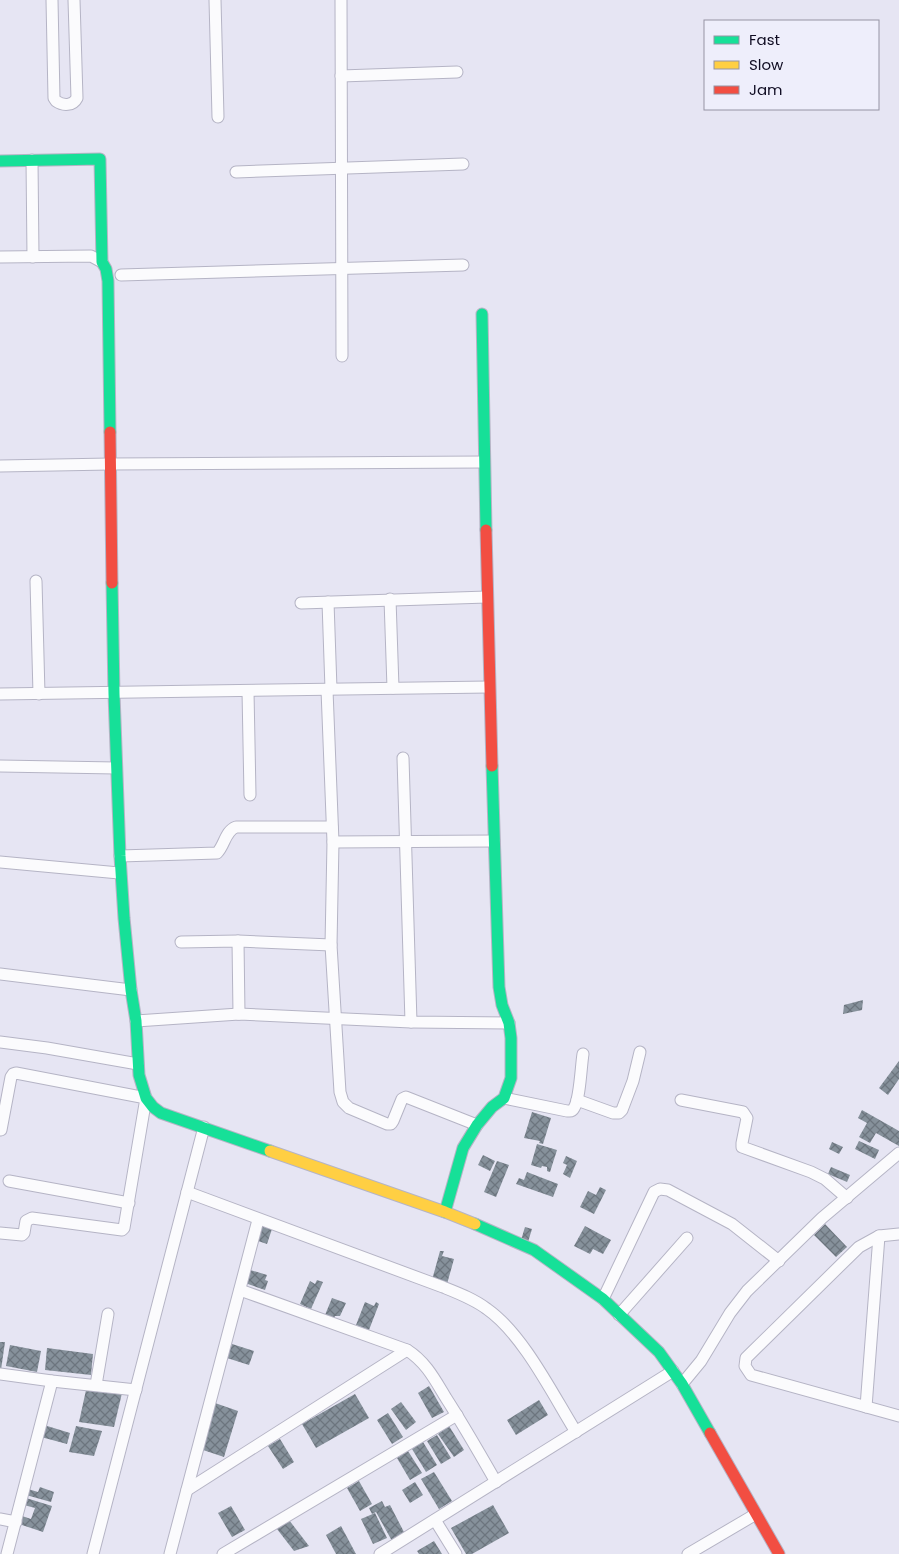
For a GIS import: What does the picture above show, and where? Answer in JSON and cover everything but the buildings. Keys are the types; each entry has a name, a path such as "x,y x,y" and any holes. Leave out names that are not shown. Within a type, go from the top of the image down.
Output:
{"street":[{"path":"52,0 54,98 59,104 72,104 77,98 74,0"},
{"path":"215,0 218,117"},
{"path":"340,0 342,356"},
{"path":"341,76 457,72"},
{"path":"0,161 100,159 102,262 106,269 108,281 114,694 120,856 124,918 136,1021 139,1075 146,1098 161,1113 445,1212 507,1237 534,1250 564,1270 603,1299 659,1352 682,1384 779,1554"},
{"path":"32,160 33,257"},
{"path":"236,172 464,164"},
{"path":"0,257 91,256 102,262"},
{"path":"121,275 464,265"},
{"path":"445,1212 463,1148 477,1125 492,1107 504,1098 511,1078 512,1059 509,1023 502,1005 499,988 489,687 482,314"},
{"path":"0,466 484,462"},
{"path":"36,581 39,694"},
{"path":"301,603 487,597"},
{"path":"390,599 393,688"},
{"path":"328,602 332,827 331,945 340,1092 343,1102 349,1108 387,1124 393,1121 402,1099 406,1097 477,1125"},
{"path":"0,694 114,694 489,687"},
{"path":"248,691 250,795"},
{"path":"403,758 411,1022"},
{"path":"0,766 116,768"},
{"path":"120,856 217,853 221,849 228,833 236,827 332,827"},
{"path":"332,842 494,841"},
{"path":"0,862 119,873"},
{"path":"182,942 238,940 331,945"},
{"path":"238,940 240,1014"},
{"path":"0,974 131,990"},
{"path":"136,1021 240,1014 411,1022 509,1023"},
{"path":"0,1042 138,1064"},
{"path":"577,1100 612,1113 619,1113 622,1110 633,1081 640,1052"},
{"path":"504,1098 572,1111 577,1100 583,1054"},
{"path":"1,1130 11,1077 16,1073 146,1098"},
{"path":"0,1233 22,1235 26,1221 32,1218 122,1230 129,1203 146,1098"},
{"path":"681,1100 743,1112 747,1118 742,1147 811,1172 825,1179 847,1198"},
{"path":"93,1554 204,1128"},
{"path":"682,1384 701,1361 730,1313 746,1291 822,1218 894,1163 899,1154"},
{"path":"9,1181 129,1203"},
{"path":"603,1299 654,1192 660,1188 668,1190 732,1224 779,1261"},
{"path":"187,1192 258,1220 443,1286 487,1309 508,1328 532,1361 576,1432"},
{"path":"170,1554 258,1220"},
{"path":"899,1234 878,1236 859,1247 746,1358 745,1366 751,1375 899,1416"},
{"path":"866,1407 878,1236"},
{"path":"619,1315 688,1238"},
{"path":"240,1290 407,1350 417,1356 425,1364 457,1415 496,1482"},
{"path":"96,1385 108,1314"},
{"path":"187,1490 407,1350"},
{"path":"380,1554 673,1371"},
{"path":"0,1374 136,1390"},
{"path":"7,1554 52,1381"},
{"path":"223,1554 457,1415"},
{"path":"688,1554 756,1514"},
{"path":"0,1518 16,1522"},
{"path":"435,1520 456,1554"}],"traffic: fast":[{"path":"0,161 100,159 102,262 106,269 108,281 110,432"},
{"path":"482,314 486,530"},
{"path":"112,583 120,856 124,918 136,1021 139,1075 146,1098 161,1113 270,1151"},
{"path":"445,1212 463,1148 477,1125 492,1107 504,1098 511,1078 511,1038 499,987 492,766"},
{"path":"475,1224 534,1250 603,1299 659,1352 682,1384 710,1433"}],"traffic: slow":[{"path":"270,1151 475,1224"}],"traffic: jam":[{"path":"110,432 112,583"},
{"path":"486,530 492,766"},
{"path":"710,1433 779,1554"}]}
